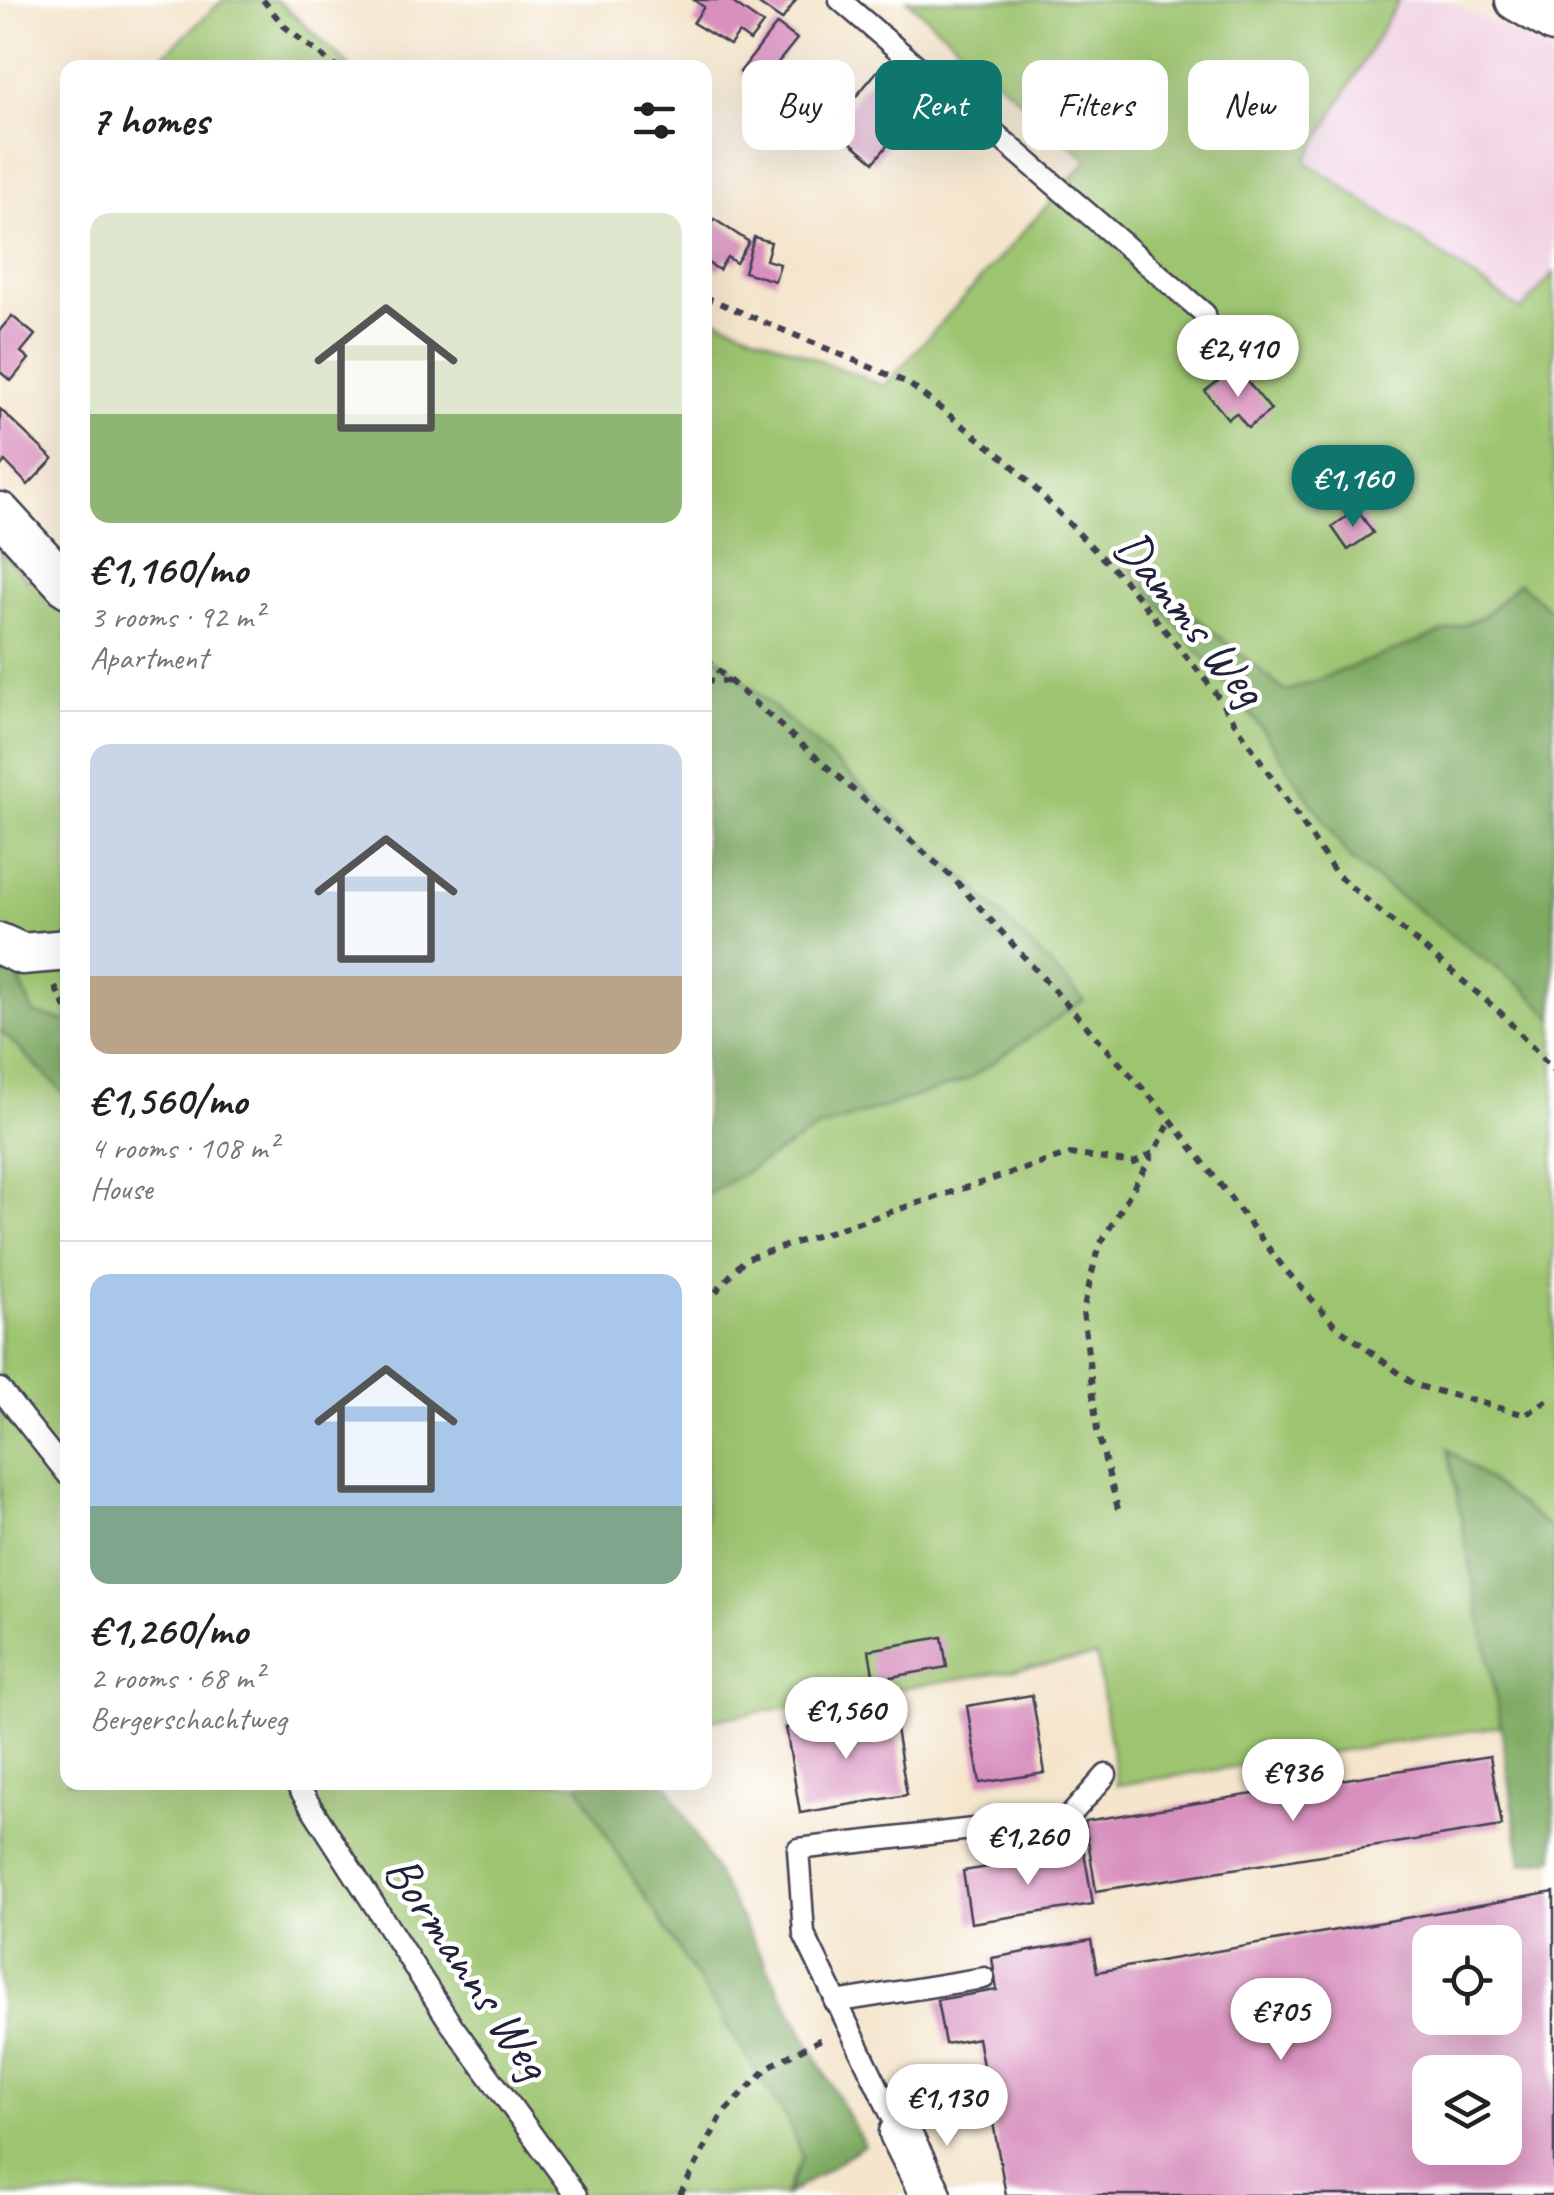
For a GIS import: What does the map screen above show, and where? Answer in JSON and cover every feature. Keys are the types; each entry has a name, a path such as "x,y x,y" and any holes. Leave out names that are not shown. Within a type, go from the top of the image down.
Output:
{"street":[{"path":"0,513 60,577"},
{"path":"0,944 22,954 60,952"},
{"path":"900,2133 930,2195"}],"lane":[{"path":"840,0 1206,314"},
{"path":"0,1388 60,1465"},
{"path":"900,2133 804,1934 798,1849 1068,1818 1106,1775"},
{"name":"Bormanns Weg","path":"300,1790 449,2020 576,2195"},
{"path":"835,2002 984,1978"}],"path":[{"path":"263,0 284,26 327,60"},
{"name":"Damms Weg","path":"712,300 908,383 1008,461 1123,580 1212,688 1336,874 1500,1013 1554,1072"},
{"path":"712,664 953,878 1171,1120 1283,1267 1335,1326 1415,1385 1526,1414 1553,1396"},
{"path":"712,680 736,682"},
{"path":"1118,1510 1096,1430 1083,1311 1098,1248 1171,1120"},
{"path":"712,1296 745,1259 1070,1154 1134,1163 1155,1152"},
{"path":"680,2195 723,2113 770,2066 846,2027"}],"shaded area":[{"path":"1399,0 1446,0 1554,54 1554,273 1521,310 1306,161"}],"green space":[{"path":"223,0 277,0 343,60 159,60"},
{"path":"907,0 1399,0 1306,161 1521,310 1554,273 1554,613 1519,583 1483,617 1285,692 1119,554 1257,722 1351,860 1526,990 1554,1019 1554,1531 1449,1450 1501,1726 1117,1785 1096,1656 712,1720 712,1192 819,1128 967,1080 970,883 712,652 712,317 884,386 1088,160 1077,150 1168,150 1168,60 1022,60 1022,102 1002,84 1002,60 975,60"},
{"path":"1114,549 1286,692 1483,617 1519,583 1554,613 1554,1019 1526,990 1351,860 1257,722"},
{"path":"0,550 28,580 60,554 60,1023 33,1013 13,963 0,971"},
{"path":"712,652 970,883 1084,1000 967,1080 819,1128 712,1192"},
{"path":"12,962 33,1013 60,1020 60,1089 0,1030 0,971"},
{"path":"0,1030 60,1089 60,1790 582,1790 610,1842 787,2119 802,2157 784,2195 0,2195"},
{"path":"1448,1449 1554,1531 1554,1858 1522,1864 1501,1726"},
{"path":"582,1790 671,1790 864,2145 787,2195 802,2157 787,2119 610,1842"}],"building":[{"path":"694,0 729,0 763,24 750,41 739,33 730,45 693,23 704,7"},
{"path":"753,0 796,0 782,20"},
{"path":"777,24 797,39 780,60 749,60"},
{"path":"875,74 875,150 884,150 874,162 855,146 855,98"},
{"path":"714,219 749,242 736,263 727,257 719,270 712,266"},
{"path":"754,237 771,242 766,260 780,264 775,281 744,272"},
{"path":"12,316 35,335 21,352 29,359 11,381 0,372 0,330"},
{"path":"1227,374 1233,382 1242,375 1271,410 1248,428 1236,413 1228,419 1205,391"},
{"path":"0,409 53,459 28,485 5,461 0,467"},
{"path":"1357,509 1373,533 1348,550 1332,527"},
{"path":"942,1637 947,1667 874,1680 869,1650"},
{"path":"1032,1695 1045,1773 980,1783 967,1706"},
{"path":"893,1710 907,1795 800,1813 786,1728"},
{"path":"1490,1756 1502,1826 1096,1891 1085,1821"},
{"path":"1084,1852 1093,1904 971,1923 963,1871"},
{"path":"1554,1892 1554,2195 1006,2195 978,2038 945,2044 937,2000 997,1990 992,1958 1091,1940 1097,1972"}]}
